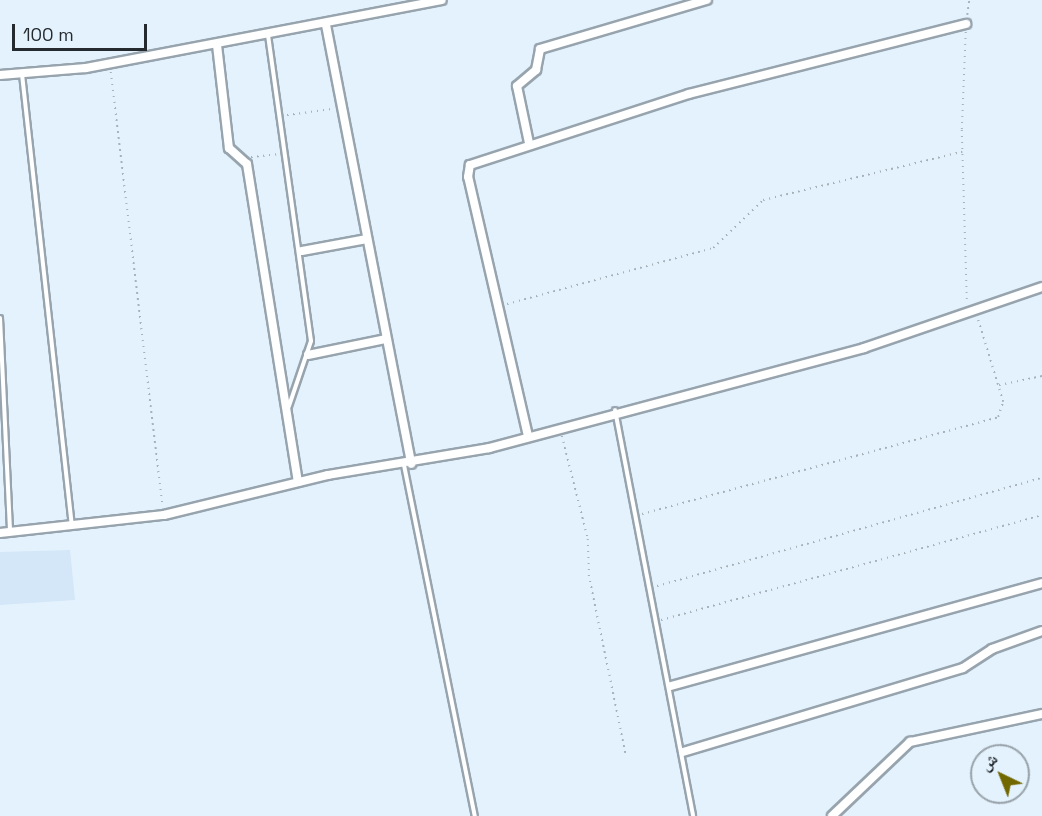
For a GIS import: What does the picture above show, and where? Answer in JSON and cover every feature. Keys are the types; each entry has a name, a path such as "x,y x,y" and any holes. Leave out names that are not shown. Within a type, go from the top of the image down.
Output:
{"street":[{"path":"0,75 109,63 217,45 442,0"},
{"path":"529,143 517,86 536,70 540,49 707,0"},
{"path":"528,436 467,168 529,143 689,94 966,24"},
{"path":"326,25 386,339 407,464"},
{"path":"217,45 229,148 247,164 263,249 286,416 298,482"},
{"path":"302,251 367,239"},
{"path":"0,533 164,514 298,482 407,464 528,436 615,410 864,348 1042,287"},
{"path":"308,355 386,339"},
{"path":"671,686 1042,583"},
{"path":"683,752 963,668 992,649 1042,631"},
{"path":"832,816 910,742 1042,714"}],"lane":[{"path":"268,35 283,115 302,251 308,355 286,416"},
{"path":"22,73 73,526"},
{"path":"0,318 10,532"},
{"path":"615,410 639,515 693,816"},
{"path":"407,464 476,816"}],"path":[{"path":"639,515 998,417 1004,407 971,312 962,152 966,24 969,0"},
{"path":"109,63 136,251 164,514"},
{"path":"283,115 343,108"},
{"path":"498,307 713,248 763,200 962,152"},
{"path":"239,158 288,154"},
{"path":"998,385 1042,376"},
{"path":"560,426 588,539 589,575 626,756"},
{"path":"650,586 1042,478"},
{"path":"659,621 1042,515"}],"shaded area":[{"path":"70,550 75,600 0,605 0,552"}]}
